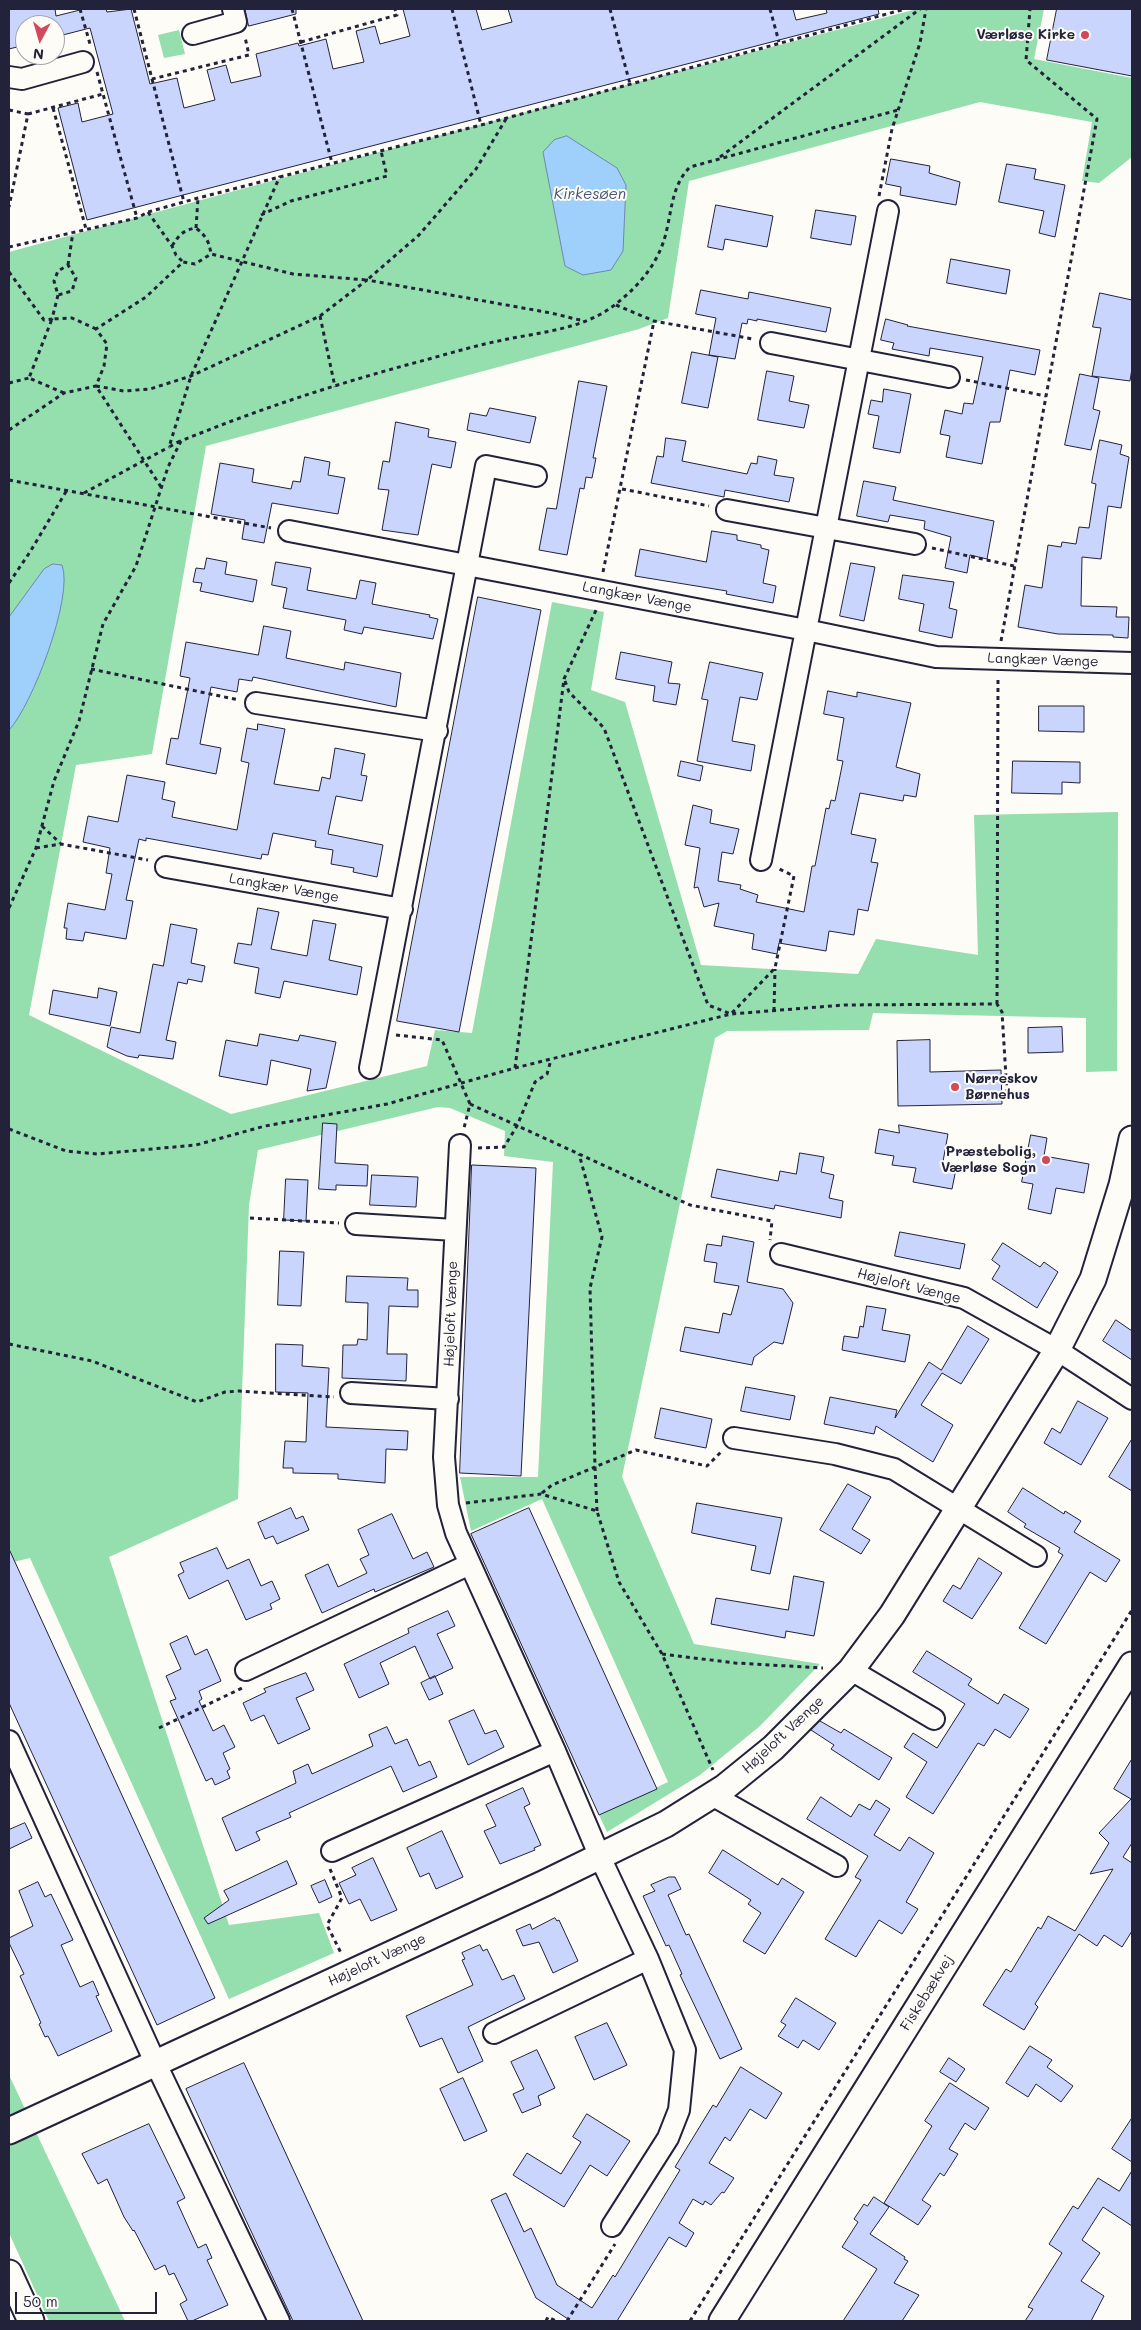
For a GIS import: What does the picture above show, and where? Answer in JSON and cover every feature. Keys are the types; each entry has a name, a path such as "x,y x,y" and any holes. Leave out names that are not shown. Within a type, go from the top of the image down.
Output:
{"street":[{"path":"193,34 236,22 233,9"},
{"path":"9,77 22,79 90,60"},
{"path":"761,860 888,211"},
{"path":"771,343 949,377"},
{"path":"370,1068 437,731 486,466 536,476"},
{"path":"727,510 915,544"},
{"name":"Langkær Vænge","path":"289,531 806,630 936,657 1132,663"},
{"path":"256,703 437,731"},
{"name":"Langkær Vænge","path":"166,867 402,909"},
{"name":"Højeloft Vænge","path":"9,2131 154,2062 600,1857 666,1824 718,1791 773,1748 851,1670 892,1615 1057,1350 1093,1279 1127,1188 1132,1139"},
{"name":"Højeloft Vænge","path":"460,1145 444,1457 448,1505 456,1533 555,1751 600,1857 648,1959 685,2050 679,2110 668,2138 612,2226"},
{"path":"356,1224 455,1230"},
{"name":"Højeloft Vænge","path":"781,1254 964,1298 1057,1350 1132,1399"},
{"path":"351,1393 448,1399"},
{"path":"734,1438 835,1454 894,1469 1036,1556"},
{"path":"246,1670 470,1564"},
{"name":"Fiskebækvej","path":"722,2321 1132,1665"},
{"path":"851,1670 934,1719"},
{"path":"9,1741 154,2062 278,2321"},
{"path":"332,1851 555,1751"},
{"path":"718,1791 837,1866"},
{"path":"494,2033 648,1959"},
{"path":"9,2273 31,2321"}],"path":[{"path":"80,9 90,60 103,94 137,218"},
{"path":"292,9 332,163"},
{"path":"301,42 397,16 395,9"},
{"path":"452,9 482,125"},
{"path":"610,9 630,84"},
{"path":"770,9 778,42"},
{"path":"9,247 137,218 148,212 198,198 482,125 778,42 905,9"},
{"path":"716,159 920,9"},
{"path":"888,211 879,197 898,110 920,43 926,9"},
{"path":"1007,1093 1002,1012 997,1004 998,659 1097,119 1026,60 1030,9"},
{"path":"152,79 184,202"},
{"path":"9,110 28,114 103,94"},
{"path":"53,108 86,229"},
{"path":"84,493 181,441 244,415 427,359 503,340 552,331 584,321 616,305 643,280 659,254 666,235 674,192 682,175 690,166 898,110"},
{"path":"9,206 28,114"},
{"path":"9,430 64,393 96,386 124,391 150,389 191,376 320,316 367,280 419,235 476,169 507,118"},
{"path":"261,216 291,201 387,176 381,151"},
{"path":"169,447 191,376 280,176"},
{"path":"196,228 198,198"},
{"path":"148,212 172,246 176,255 183,262 195,264 211,254 293,274 367,280 551,313 584,321"},
{"path":"172,246 180,234 187,229 196,228 205,235 210,243 211,254"},
{"path":"58,295 72,291 76,278 68,266 73,232"},
{"path":"96,329 146,297 183,262"},
{"path":"29,378 52,320 58,295 54,281 58,271 68,266"},
{"path":"9,272 44,320 72,318 96,329 106,344 104,366 96,386"},
{"path":"616,305 654,321 771,343"},
{"path":"320,316 335,387"},
{"path":"515,1068 564,679 597,607 654,321"},
{"path":"949,377 1046,396"},
{"path":"9,383 29,378 64,393"},
{"path":"96,386 142,461 161,487"},
{"path":"9,908 36,848 54,781 79,721 103,624 136,566 168,467 181,441"},
{"path":"9,480 289,531"},
{"path":"622,489 727,510"},
{"path":"9,583 67,490"},
{"path":"915,544 1014,566"},
{"path":"91,669 256,703"},
{"path":"564,679 569,692 604,728 708,1005 731,1014"},
{"path":"42,826 61,844"},
{"path":"36,848 61,844 155,861 166,867"},
{"path":"761,860 794,876 775,968 774,1011"},
{"path":"731,1014 775,968"},
{"path":"9,1129 66,1151 96,1154 196,1145 264,1126 387,1104 515,1068 731,1014 844,1005 997,1004"},
{"path":"378,1033 442,1040 470,1104 460,1145 480,1148 504,1147 518,1126 535,1082 547,1074 551,1060"},
{"path":"470,1104 690,1205 772,1221 770,1247 781,1254"},
{"path":"579,1154 602,1237 590,1288 597,1511 619,1582 662,1654 711,1767 718,1791"},
{"path":"250,1218 356,1224"},
{"path":"9,1344 92,1361 197,1402 225,1392 344,1398 351,1393"},
{"path":"541,1494 552,1486 636,1450 708,1466 734,1438"},
{"path":"448,1505 541,1494 597,1511"},
{"path":"690,2321 1132,1610"},
{"path":"662,1654 735,1663 851,1670"},
{"path":"159,1728 241,1689 246,1670"},
{"path":"332,1851 330,1868 342,1898 327,1925 351,1972"},
{"path":"567,2321 615,2245 612,2226"},
{"path":"546,2321 548,2317 556,2321"}],"green space":[{"path":"917,9 1044,9 1034,59 1132,78 1132,157 1099,183 1082,181 1092,122 980,102 689,181 668,318 639,329 206,446 152,754 76,765 29,1015 231,1114 427,1066 435,1030 472,1033 552,602 604,612 591,690 625,702 701,965 858,974 876,939 978,955 974,815 1118,812 1117,1071 1086,1072 1086,1018 873,1013 869,1030 727,1031 715,1038 622,1477 694,1644 820,1664 760,1726 700,1775 607,1832 599,1815 668,1782 542,1499 471,1531 460,1477 538,1477 553,1162 504,1156 505,1131 450,1108 438,1107 258,1150 249,1205 238,1499 109,1557 229,1925 319,1913 334,1953 229,1999 30,1558 9,1563 9,252 630,84"},
{"path":"179,30 185,54 164,58 158,35"},
{"path":"9,2075 125,2321 49,2321 9,2233"}],"water":[{"name":"Kirkesøen","path":"567,136 617,168 626,185 623,251 611,270 583,275 565,266 543,152 554,140"},
{"path":"53,564 62,565 64,580 57,625 29,698 9,730 9,617 44,569"}],"building":[{"path":"9,9 55,9 56,15 15,15 15,48 9,49"},
{"path":"84,9 106,9 107,12 131,9 150,84 177,78 184,108 215,100 207,70 226,65 231,83 261,76 256,54 298,43 299,46 326,39 333,69 364,62 356,31 375,26 380,44 410,36 403,9 476,9 482,30 512,22 508,9 793,9 796,20 827,13 826,9 878,9 879,14 87,220 58,108 78,103 82,122 113,114 90,28 65,34 65,15 60,15"},
{"path":"245,9 296,9 296,14 249,26"},
{"name":"Værløse Kirke","path":"1057,9 1132,9 1132,76 1047,60"},
{"path":"891,159 930,166 929,173 960,182 956,205 900,195 901,187 886,184"},
{"path":"1007,164 1036,169 1034,179 1065,185 1055,237 1039,233 1044,211 999,202"},
{"path":"716,205 773,216 767,247 725,239 723,250 708,247"},
{"path":"816,210 856,216 851,245 811,238"},
{"path":"951,259 1010,270 1006,294 947,283"},
{"path":"701,290 748,299 749,292 831,308 826,332 748,319 747,324 742,323 735,359 709,355 716,318 696,314"},
{"path":"1100,293 1132,300 1132,368 1130,381 1092,376 1101,328 1093,327"},
{"path":"886,319 907,326 1040,350 1035,375 1010,370 1000,422 990,422 982,464 946,457 950,436 940,434 945,410 962,414 964,403 973,404 983,357 930,348 929,356 892,349 894,343 881,340"},
{"path":"692,352 718,357 708,408 682,403"},
{"path":"767,371 794,376 789,401 809,405 804,428 758,420"},
{"path":"1080,374 1099,378 1093,409 1100,411 1091,450 1065,445"},
{"path":"579,381 607,386 593,458 596,458 592,478 586,477 584,489 580,488 567,555 539,550 547,508 556,509"},
{"path":"884,389 911,394 900,453 873,448 879,416 868,414 871,400 882,402"},
{"path":"490,408 536,417 530,443 467,430 470,413 486,416"},
{"path":"396,422 429,429 428,437 456,442 451,468 432,464 418,535 382,530 389,490 378,489 383,461 389,462"},
{"path":"666,438 686,441 682,461 747,474 751,463 757,464 758,456 777,460 774,475 794,478 789,502 725,490 724,497 651,483 657,456 663,457"},
{"path":"1100,440 1122,445 1120,454 1129,457 1121,508 1108,506 1101,559 1082,557 1081,606 1117,607 1116,617 1129,617 1128,638 1113,637 1113,635 1058,634 1018,627 1025,585 1042,588 1048,545 1061,547 1062,542 1076,544 1079,527 1089,528 1096,484 1092,483"},
{"path":"305,457 330,462 328,475 345,478 338,514 272,503 264,543 242,539 245,520 211,514 220,463 254,469 252,482 291,489 293,481 300,482"},
{"path":"864,481 896,487 893,500 994,521 987,559 970,555 967,573 945,568 951,537 924,529 925,521 890,515 888,522 857,516"},
{"path":"712,531 737,535 737,540 761,545 761,548 769,550 763,583 776,586 773,603 726,594 727,591 635,576 640,549 706,562"},
{"path":"207,558 227,562 225,574 257,580 253,602 200,591 202,583 193,582 196,568 204,569"},
{"path":"276,562 311,568 307,590 356,599 360,580 376,583 372,604 430,615 429,617 438,619 433,639 364,627 362,634 344,630 346,620 283,608 287,588 272,585"},
{"path":"851,563 875,567 864,621 840,616"},
{"path":"903,575 954,582 949,608 957,610 952,638 919,631 924,604 899,599"},
{"path":"478,597 541,610 459,1032 397,1021"},
{"path":"264,626 291,631 286,658 344,670 345,662 401,673 396,707 253,677 252,681 239,679 237,692 211,687 200,744 221,748 216,774 166,764 171,738 178,739 190,678 180,676 186,642 258,655"},
{"path":"621,652 672,662 668,683 680,684 676,705 653,701 655,686 616,679"},
{"path":"710,662 763,673 757,700 740,697 732,741 755,745 751,771 697,761 708,700 702,699"},
{"path":"828,691 857,697 857,692 911,703 896,767 920,774 916,797 904,795 903,801 860,793 851,834 876,839 871,862 878,863 868,911 858,909 854,935 829,931 826,951 779,943 777,954 752,949 754,934 714,926 719,903 704,907 698,887 694,888 700,848 685,845 693,805 712,810 710,823 739,829 733,854 722,852 718,881 741,885 740,889 758,895 756,902 804,912 812,866 815,866 826,808 829,809 831,800 835,801 843,761 837,760 844,718 824,714"},
{"path":"1039,706 1084,706 1084,732 1039,731"},
{"path":"258,724 285,729 274,784 319,791 322,777 330,779 335,748 365,754 361,775 367,776 362,801 336,796 328,834 383,845 377,877 353,872 354,868 331,864 333,850 315,847 316,841 273,833 268,855 262,854 261,859 146,838 146,841 139,839 126,900 133,901 126,939 85,932 83,941 66,939 67,928 64,928 68,903 105,910 112,874 106,873 110,848 83,842 88,816 118,822 127,775 165,782 162,799 175,802 172,817 237,830 249,763 241,761 247,728 257,730"},
{"path":"681,761 703,766 700,781 678,776"},
{"path":"1013,761 1080,762 1080,783 1062,782 1062,794 1012,793"},
{"path":"258,908 279,912 271,949 307,956 313,920 336,924 329,960 362,967 357,995 284,981 280,998 255,993 259,968 234,963 238,943 251,945"},
{"path":"171,924 197,929 191,963 205,966 202,982 188,979 187,984 178,982 166,1040 176,1042 173,1059 139,1055 138,1058 127,1056 107,1047 111,1027 140,1033 153,964 163,966"},
{"path":"99,988 117,992 110,1026 49,1014 53,990 97,998"},
{"path":"1062,1027 1063,1052 1028,1053 1028,1028"},
{"path":"260,1034 298,1041 300,1035 336,1042 326,1088 307,1091 311,1069 271,1060 267,1085 219,1076 226,1040 257,1046"},
{"path":"930,1040 930,1072 1001,1070 1002,1104 898,1106 897,1041"},
{"path":"323,1123 337,1124 335,1163 368,1165 367,1186 336,1185 336,1190 319,1189"},
{"path":"899,1125 948,1134 942,1167 956,1169 952,1189 913,1182 916,1168 892,1165 894,1156 875,1153 879,1129 899,1133"},
{"name":"Præstebolig, Værløse Sogn","path":"1031,1135 1047,1138 1044,1156 1089,1164 1084,1193 1056,1188 1051,1214 1028,1209 1033,1184 1022,1182"},
{"path":"800,1153 824,1157 821,1172 834,1175 829,1198 843,1201 841,1218 775,1205 774,1209 711,1197 717,1169 778,1181 780,1171 796,1174"},
{"path":"472,1165 536,1168 521,1476 460,1473"},
{"path":"372,1175 418,1177 416,1207 370,1205"},
{"path":"286,1179 308,1180 306,1221 284,1220"},
{"path":"900,1232 965,1244 960,1269 895,1256"},
{"path":"723,1236 754,1242 747,1282 783,1289 793,1303 783,1344 774,1342 754,1357 752,1365 680,1351 685,1327 719,1333 723,1313 731,1315 739,1286 714,1282 717,1263 704,1261 707,1244 721,1246"},
{"path":"1003,1243 1040,1267 1044,1262 1058,1272 1037,1308 992,1279 1000,1266 992,1260"},
{"path":"280,1251 304,1252 301,1306 278,1305"},
{"path":"347,1276 408,1278 407,1290 418,1290 418,1307 389,1306 387,1354 407,1354 406,1381 342,1378 343,1345 357,1345 358,1339 367,1340 368,1303 346,1302"},
{"path":"867,1306 886,1309 882,1330 910,1335 905,1362 842,1350 844,1336 858,1338 860,1326 863,1327"},
{"path":"1116,1320 1132,1331 1132,1360 1103,1341"},
{"path":"968,1326 989,1339 961,1384 942,1373 921,1405 953,1425 933,1462 876,1426 874,1434 824,1424 830,1397 897,1410 895,1418 929,1362 941,1370"},
{"path":"276,1344 303,1345 302,1366 329,1368 326,1427 408,1431 407,1450 386,1449 385,1483 338,1479 338,1474 293,1473 293,1468 283,1468 285,1441 306,1442 308,1393 276,1392"},
{"path":"746,1387 795,1396 790,1420 741,1411"},
{"path":"1078,1401 1108,1418 1081,1465 1044,1443 1052,1428 1060,1433"},
{"path":"661,1408 712,1419 706,1448 655,1438"},
{"path":"1132,1439 1132,1491 1109,1477"},
{"path":"848,1484 871,1497 852,1529 870,1540 861,1554 820,1530"},
{"path":"1023,1488 1064,1514 1065,1511 1081,1521 1074,1532 1120,1560 1106,1582 1090,1572 1046,1644 1019,1628 1063,1555 1058,1552 1060,1548 1024,1527 1026,1524 1008,1512"},
{"path":"697,1503 782,1518 770,1574 751,1570 756,1546 692,1533"},
{"path":"291,1508 296,1519 303,1516 309,1530 277,1544 273,1536 265,1539 258,1523"},
{"path":"529,1508 657,1789 599,1815 471,1534"},
{"path":"392,1514 413,1559 427,1552 434,1567 375,1592 374,1589 322,1613 305,1575 328,1564 338,1587 367,1573 360,1559 369,1555 358,1530"},
{"path":"217,1548 227,1569 249,1559 261,1586 272,1581 280,1599 270,1604 272,1609 246,1620 228,1580 189,1599 178,1575 184,1572 180,1563"},
{"path":"9,1549 215,1998 157,2025 9,1703"},
{"path":"979,1558 1002,1573 972,1619 943,1601 953,1585 960,1589"},
{"path":"794,1576 824,1582 814,1636 786,1631 785,1638 711,1624 716,1598 788,1610"},
{"path":"448,1611 455,1626 437,1634 453,1668 430,1679 415,1646 380,1663 389,1684 359,1698 344,1664 409,1633 408,1629"},
{"path":"187,1636 195,1655 207,1649 221,1681 199,1691 202,1699 199,1701 213,1731 224,1725 235,1747 223,1753 230,1769 227,1771 230,1778 215,1785 212,1778 206,1781 170,1701 176,1699 166,1676 181,1669 170,1644"},
{"path":"927,1651 972,1679 968,1685 998,1704 1004,1694 1029,1709 1010,1738 995,1729 984,1746 978,1743 933,1814 906,1797 927,1762 904,1747 913,1733 937,1748 965,1704 913,1672"},
{"path":"306,1673 314,1690 296,1698 310,1729 278,1744 264,1715 251,1721 243,1703 266,1692 264,1689"},
{"path":"435,1676 443,1694 429,1700 421,1683"},
{"path":"474,1710 485,1734 496,1730 504,1747 468,1765 449,1721"},
{"path":"820,1721 841,1733 844,1729 892,1758 879,1780 831,1749 834,1745 811,1730"},
{"path":"387,1727 395,1744 407,1739 419,1766 430,1761 437,1777 403,1792 391,1766 289,1813 291,1817 256,1832 260,1840 236,1851 222,1818 296,1783 293,1771 308,1764 312,1774 373,1746 369,1735"},
{"path":"1132,1759 1132,1843 1123,1857 1132,1863 1132,1931 1122,1947 1104,1935 1097,1946 1079,1934 1035,2004 1038,2007 1024,2030 983,2005 1006,1969 1011,1972 1038,1927 1041,1929 1048,1916 1075,1931 1113,1869 1090,1874 1109,1843 1099,1833 1131,1799 1114,1789"},
{"path":"523,1788 530,1804 524,1807 541,1845 534,1848 535,1850 500,1864 484,1831 496,1826 486,1805"},
{"path":"821,1797 851,1817 859,1804 870,1810 876,1800 890,1809 874,1835 900,1851 909,1837 934,1853 906,1902 918,1909 902,1934 879,1920 856,1957 825,1939 861,1880 855,1877 868,1856 807,1819"},
{"path":"25,1823 32,1838 9,1849 9,1830"},
{"path":"442,1831 463,1877 436,1889 429,1873 420,1877 407,1848"},
{"path":"723,1850 778,1885 782,1878 804,1892 765,1954 743,1941 761,1913 748,1904 751,1900 709,1873"},
{"path":"373,1858 397,1910 371,1921 360,1899 349,1904 339,1883 356,1875 352,1868"},
{"path":"287,1861 297,1884 208,1924 204,1918 229,1900 224,1891"},
{"path":"669,1877 675,1877 681,1889 668,1895 686,1935 689,1934 742,2049 720,2059 680,1975 682,1974 669,1945 666,1946 643,1896 655,1891 651,1885"},
{"path":"325,1880 332,1897 319,1903 311,1886"},
{"path":"38,1882 45,1897 51,1894 73,1940 61,1945 80,1987 93,1981 99,1995 96,1996 112,2031 58,2056 48,2036 45,2037 39,2024 41,2023 20,1976 24,1974 9,1943 9,1938 33,1926 19,1891"},
{"path":"555,1918 557,1921 559,1920 578,1961 553,1973 539,1942 523,1946 516,1930 530,1924 532,1929"},
{"path":"480,1945 483,1951 487,1949 502,1980 514,1975 525,1999 468,2027 483,2061 458,2073 442,2038 420,2047 406,2016 473,1985 462,1960 465,1959 462,1953"},
{"path":"796,1998 836,2023 819,2050 803,2040 798,2048 778,2036 786,2025 781,2022"},
{"path":"607,2023 627,2065 594,2080 575,2037"},
{"path":"1030,2046 1052,2060 1047,2067 1073,2086 1061,2102 1036,2084 1028,2097 1006,2083"},
{"path":"537,2050 555,2088 538,2096 541,2105 522,2113 513,2094 524,2089 511,2062"},
{"path":"949,2058 965,2069 956,2082 940,2072"},
{"path":"244,2063 363,2321 293,2321 244,2216 186,2089"},
{"path":"741,2067 782,2093 766,2119 750,2109 730,2141 725,2137 709,2163 734,2178 724,2193 722,2192 711,2205 705,2201 703,2205 693,2199 679,2223 694,2233 686,2247 669,2237 617,2321 571,2321 536,2298 491,2200 506,2193 524,2232 531,2228 557,2285 592,2308 613,2275 615,2277 680,2170 675,2167 713,2105 716,2107"},
{"path":"463,2078 487,2131 464,2141 440,2089"},
{"path":"950,2083 989,2108 975,2130 965,2123 949,2149 958,2154 944,2176 940,2173 922,2200 931,2206 918,2225 884,2203 932,2126 925,2121"},
{"path":"587,2114 630,2141 607,2176 590,2165 564,2207 513,2175 527,2153 561,2174 581,2142 573,2137"},
{"path":"1132,2118 1132,2162 1112,2149"},
{"path":"149,2124 185,2198 177,2202 198,2248 206,2244 212,2258 207,2260 228,2305 192,2321 188,2321 180,2304 187,2300 174,2273 169,2275 165,2265 155,2270 134,2230 124,2217 107,2179 98,2184 82,2154"},
{"path":"1132,2171 1132,2226 1103,2207 1082,2240 1100,2253 1081,2281 1104,2296 1091,2321 1025,2321 1033,2309 1028,2307 1062,2253 1049,2244 1073,2206 1078,2209 1098,2178 1119,2191"},
{"path":"874,2197 889,2207 870,2234 905,2257 904,2259 908,2261 894,2283 919,2295 902,2321 843,2321 877,2269 842,2247 858,2222 854,2219 864,2204 867,2206"}],"place":[{"name":"Værløse Kirke","path":"1085,35"},
{"name":"Nørreskov Børnehus","path":"955,1087"},
{"name":"Præstebolig, Værløse Sogn","path":"1046,1160"}]}
